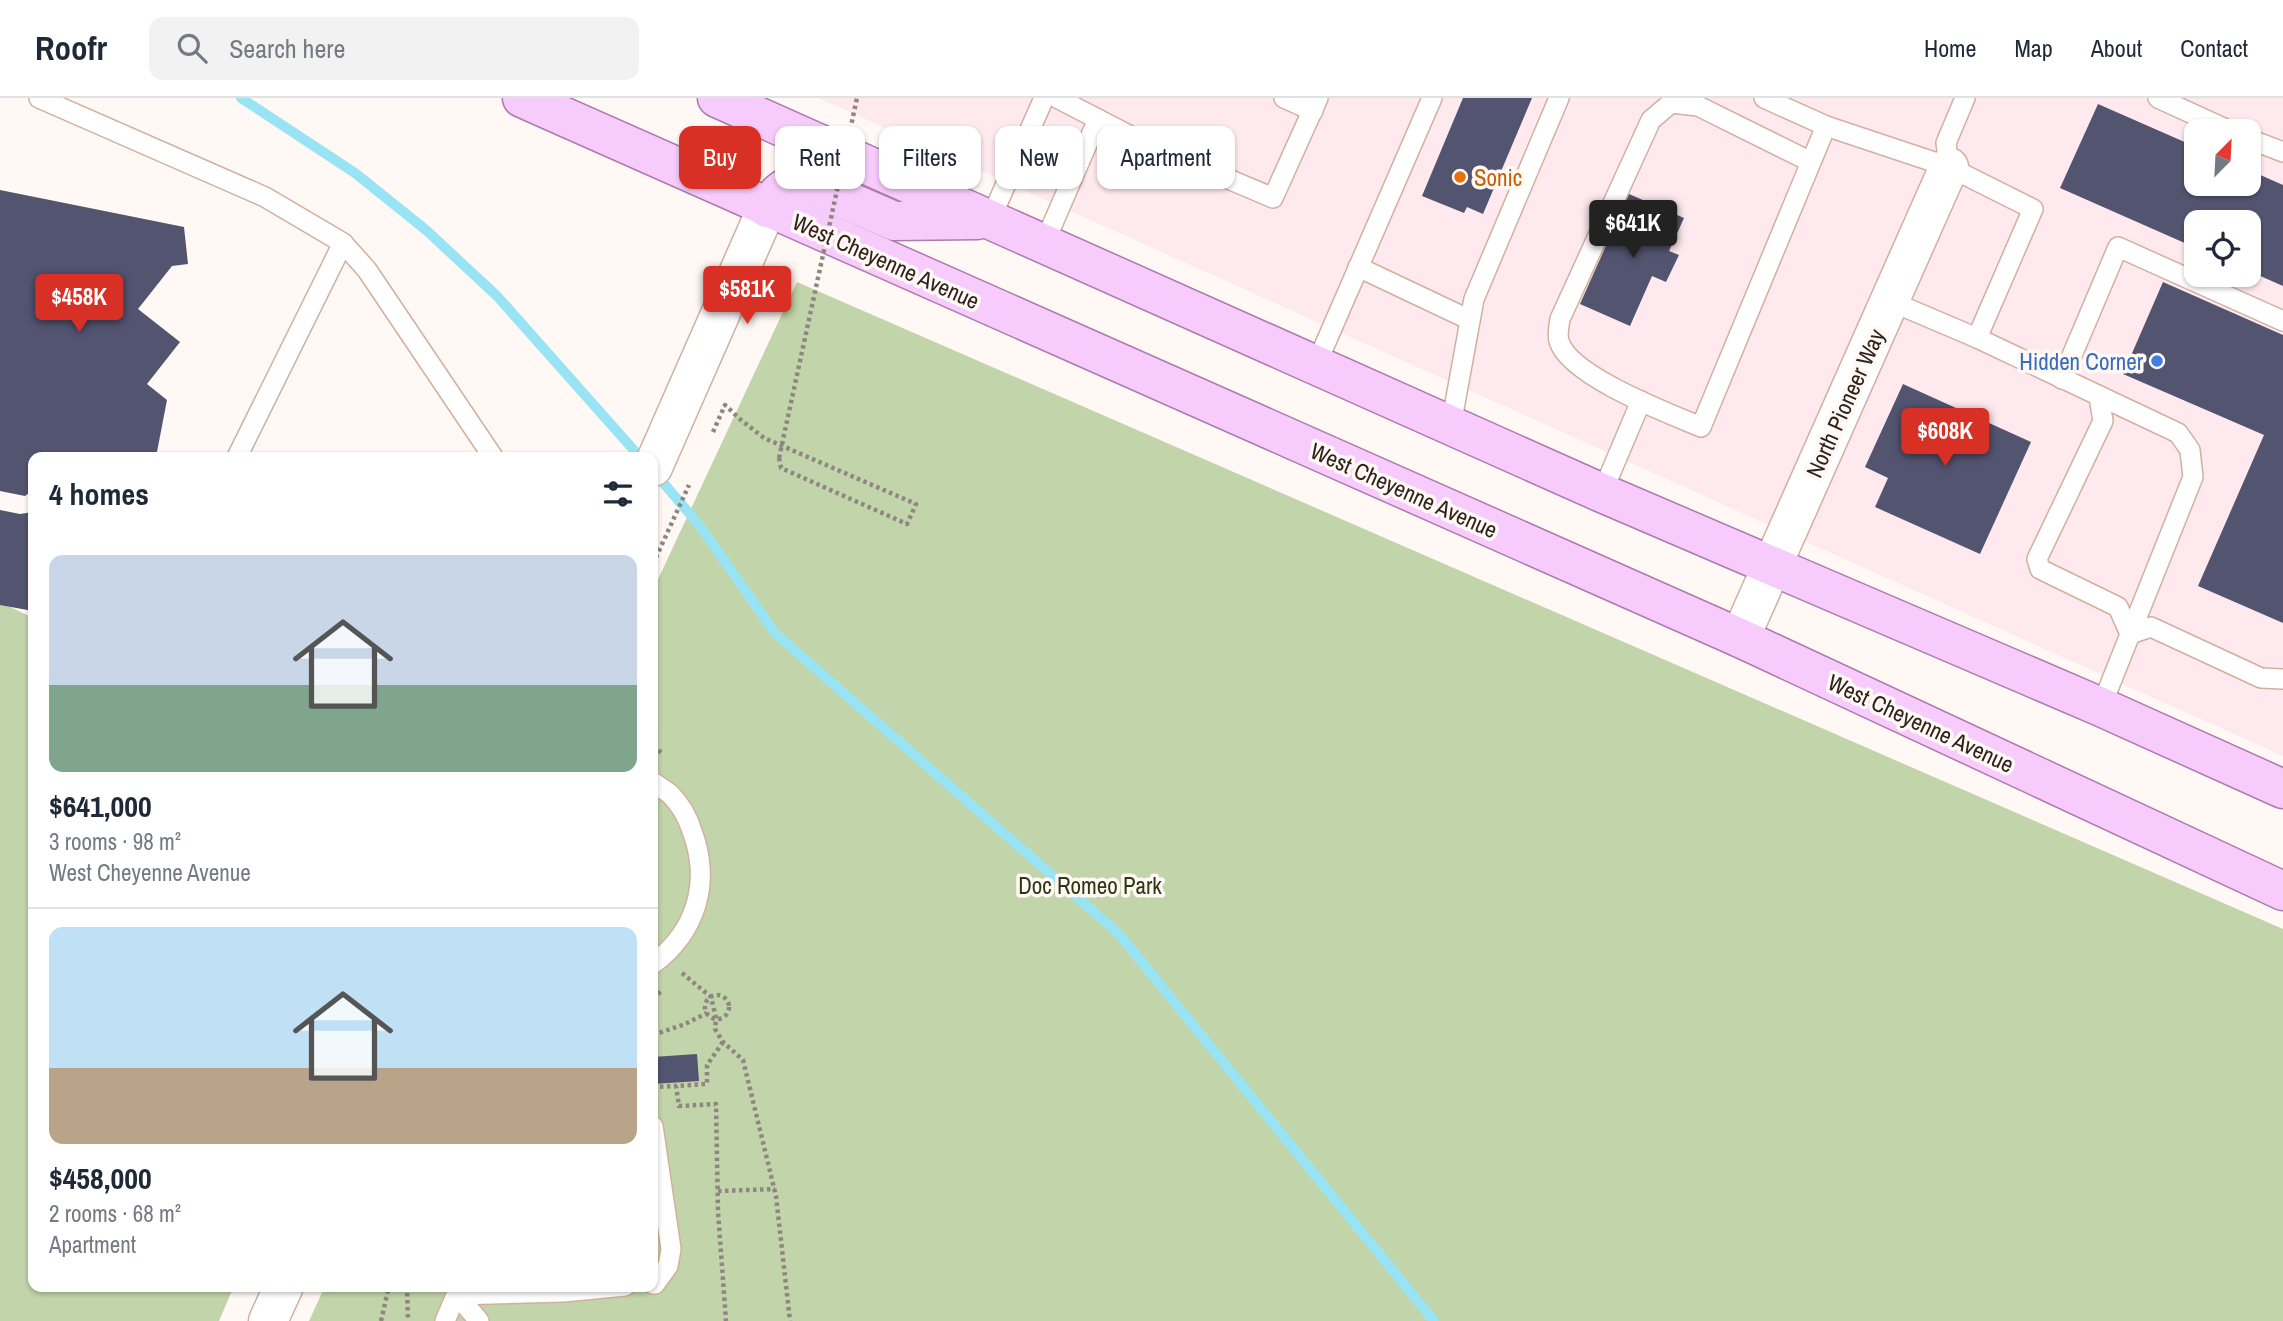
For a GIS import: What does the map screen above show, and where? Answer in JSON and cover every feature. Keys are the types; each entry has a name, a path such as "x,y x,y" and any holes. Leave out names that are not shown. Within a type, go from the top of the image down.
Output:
{"main road":[{"name":"West Cheyenne Avenue","path":"522,98 1740,638 2283,890"},
{"path":"717,98 1602,492 2101,707 2283,789"},
{"path":"767,208 778,192 788,185 804,182 894,220 990,220"}],"street":[{"name":"North Pioneer Way","path":"1740,638 1949,167"},
{"path":"658,455 767,208"},
{"path":"268,1321 281,1292"}],"lane":[{"path":"38,98 265,197 343,243 367,270 491,452"},
{"path":"990,220 1044,98"},
{"path":"1057,98 1146,144 1273,198 1316,104 1284,98"},
{"path":"1316,365 1432,98"},
{"path":"1451,425 1474,299 1559,98"},
{"path":"1764,98 1826,126 1949,167 2033,209 1977,338"},
{"path":"1949,167 1946,143 1965,98"},
{"path":"2158,98 2204,119"},
{"path":"1811,162 1698,106 1671,103 1651,120 1560,319 1558,340 1571,362 1641,401 1701,427 1826,126"},
{"path":"1044,244 1098,119"},
{"path":"2261,143 2283,152"},
{"path":"239,452 343,243"},
{"path":"2062,379 2118,247 2283,321"},
{"path":"1358,267 1470,320"},
{"path":"1890,301 1977,338 2178,433 2190,450 2193,477 2101,707"},
{"path":"2099,397 2103,421 2037,559 2040,569 2118,607 2130,634"},
{"path":"1602,492 1641,401"},
{"path":"2130,634 2151,628 2262,678 2283,679"},
{"path":"658,786 671,795 688,818 698,848 702,879 695,909 681,938 658,959"},
{"path":"658,1160 671,1249 667,1266 658,1280"},
{"path":"445,1321 459,1292"},
{"path":"460,1292 479,1321"}],"path":[{"path":"709,442 725,405 764,438 916,504 906,524 781,468 779,458 857,98"},
{"path":"658,553 693,475"},
{"path":"658,750 671,760"},
{"path":"688,964 681,973 711,997 716,1018 715,1029 723,1042 743,1060 775,1189 790,1321"},
{"path":"722,996 728,1002 723,1017 713,1018 707,1013 706,1002 711,997 722,996"},
{"path":"658,1033 707,1013"},
{"path":"658,1087 708,1084 707,1065 723,1042"},
{"path":"676,1086 679,1105 716,1104 726,1321"},
{"path":"718,1191 775,1189"},
{"path":"381,1321 388,1292"},
{"path":"407,1292 408,1321"}],"shaded area":[{"path":"819,98 2283,98 2283,756 1021,189 1083,189 1083,126 995,126 995,177 981,171 981,126 881,126"}],"green space":[{"name":"Doc Romeo Park","path":"797,282 2283,929 2283,1321 309,1321 322,1292 658,1292 658,579"},
{"path":"0,602 28,616 28,1292 231,1292 219,1321 0,1321"}],"building":[{"path":"1463,98 1532,98 1483,214 1467,207 1464,213 1422,196"},
{"path":"2098,104 2184,142 2184,196 2261,196 2261,175 2283,185 2283,286 2261,276 2261,210 2184,210 2184,243 2060,188"},
{"path":"0,190 184,227 188,264 172,266 138,309 180,342 147,384 167,400 157,452 28,452 28,494 25,496 0,491"},
{"path":"1629,194 1684,218 1669,251 1679,255 1666,282 1652,276 1630,326 1580,304"},
{"path":"2163,282 2283,335 2283,623 2198,586 2264,435 2123,374"},
{"path":"1903,384 2031,442 1980,554 1875,507 1888,478 1865,467"},
{"path":"0,510 28,513 28,610 0,605"},
{"path":"697,1054 699,1081 658,1084 658,1057"}],"waterway":[{"path":"241,98 355,173 426,230 497,296 636,452"},
{"path":"658,477 700,526 775,633 1118,933 1434,1321"}],"place":[{"name":"Sonic","path":"1460,177"},
{"name":"Hidden Corner","path":"2157,361"}]}
